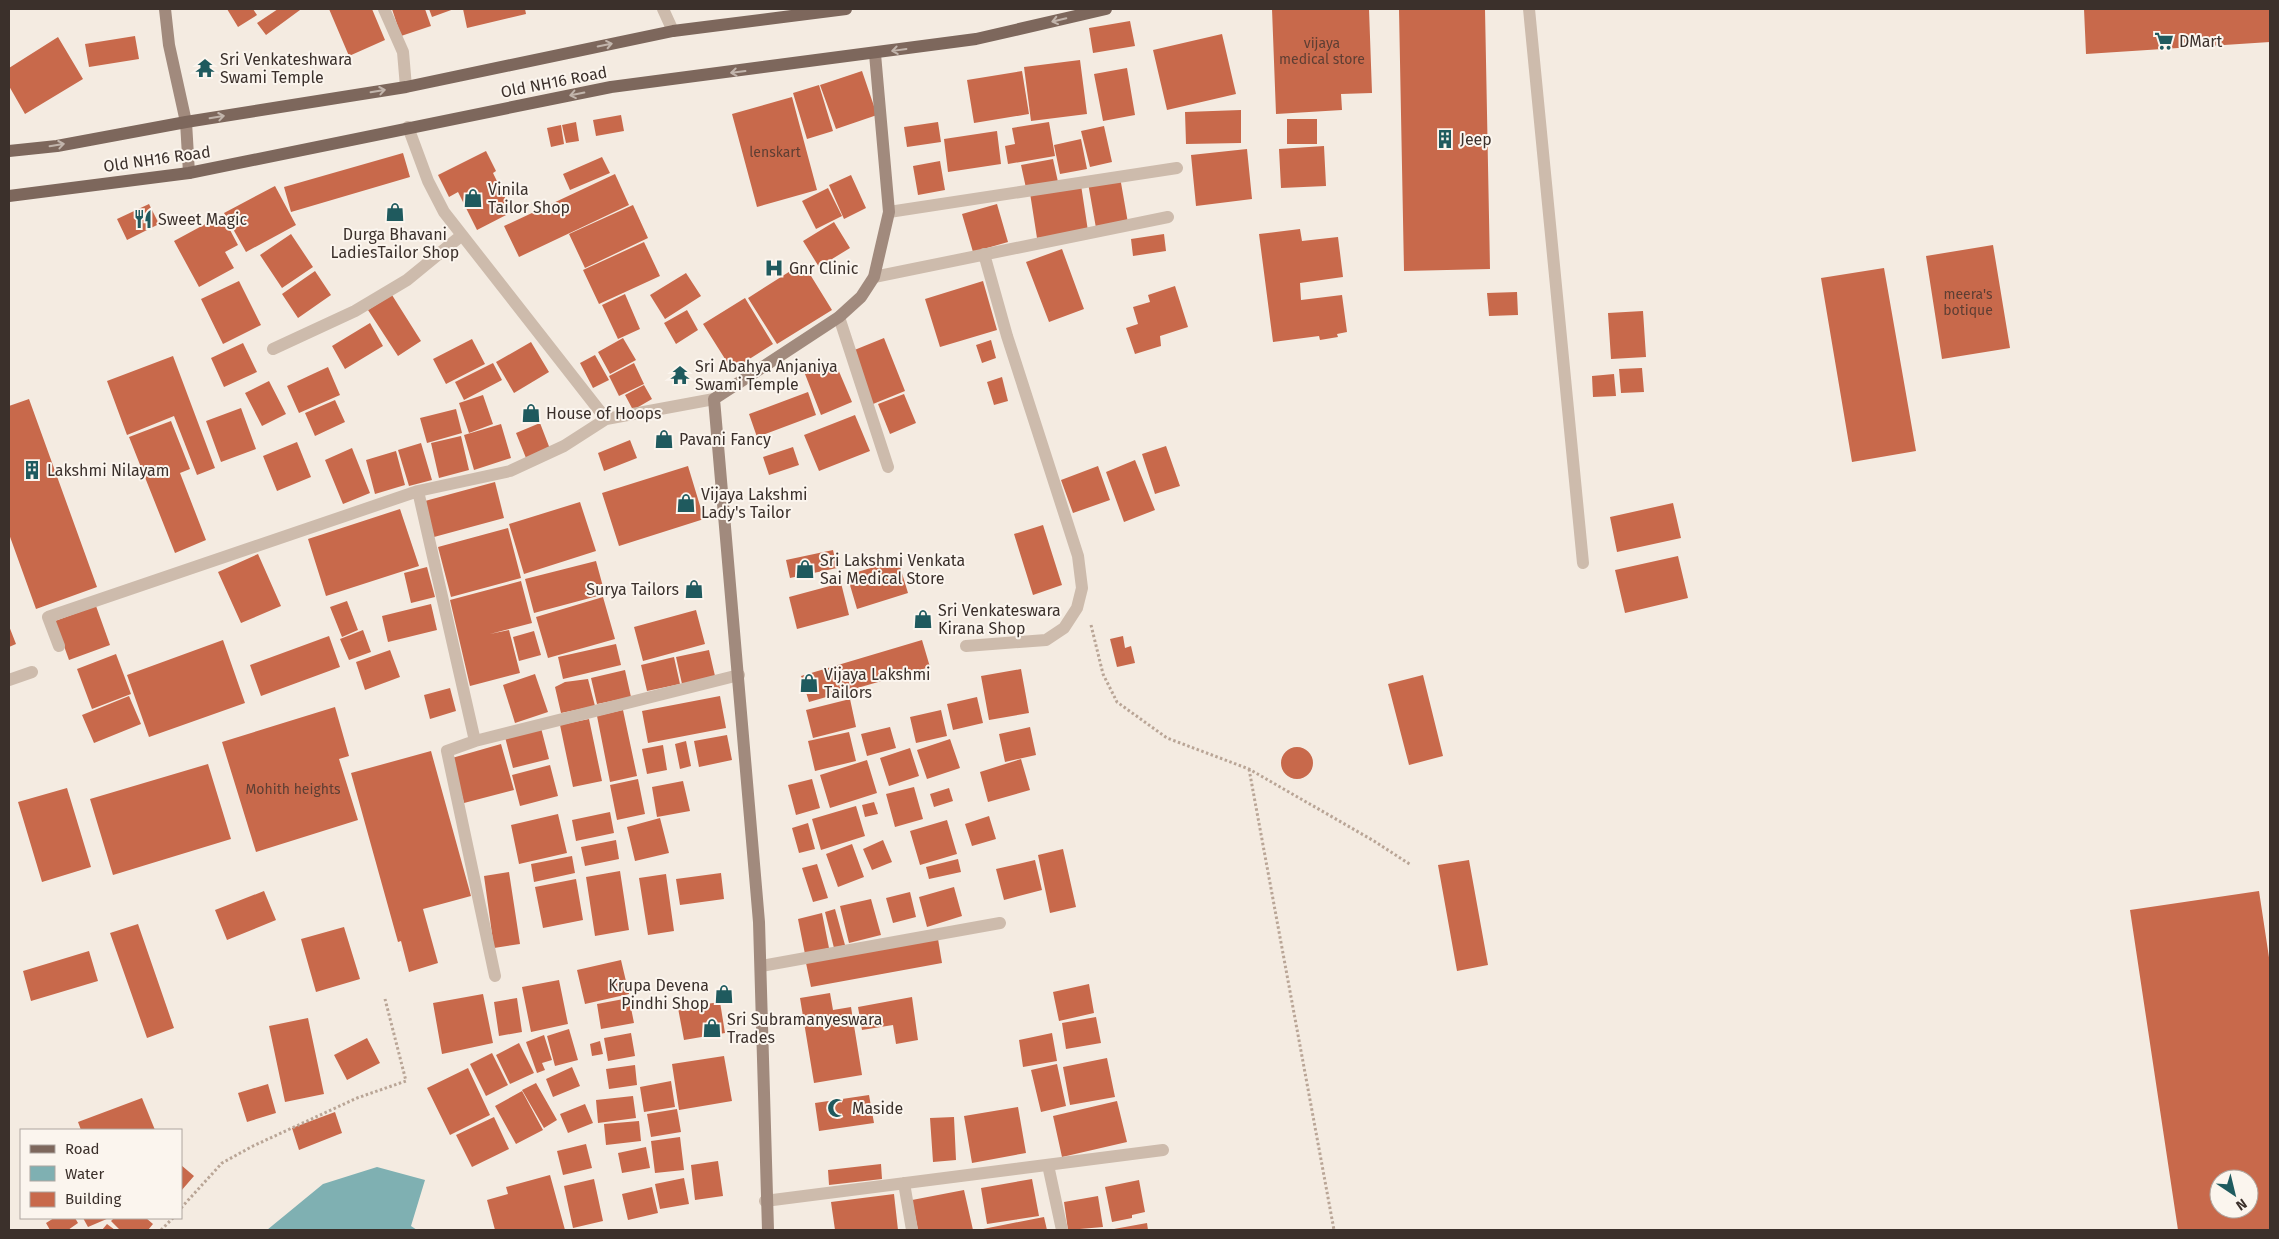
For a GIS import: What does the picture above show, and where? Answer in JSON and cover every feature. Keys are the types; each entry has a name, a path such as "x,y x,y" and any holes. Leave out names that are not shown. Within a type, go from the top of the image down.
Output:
{"main road":[{"name":"Old NH16 Road","path":"9,151 57,146 186,122 406,87 673,31 846,9"},
{"name":"Old NH16 Road","path":"9,196 189,173 611,87 875,54 976,39 1106,9"}],"street":[{"path":"165,9 169,44 186,122 189,173"},
{"path":"384,9 403,52 406,87"},
{"path":"664,9 673,31"},
{"path":"1529,9 1583,563"},
{"path":"59,646 48,617 322,522 418,491 510,471 564,446 606,419 714,399 839,317 861,297 874,277 889,212 875,54"},
{"path":"408,127 428,181 444,212 606,419"},
{"path":"889,212 1176,168"},
{"path":"874,277 1168,217"},
{"path":"273,349 363,307 407,280 462,235"},
{"path":"966,646 1046,640 1064,628 1077,608 1082,588 1078,556 1007,336 984,254"},
{"path":"839,317 888,467"},
{"path":"714,399 759,922 768,1230"},
{"path":"418,491 475,741"},
{"path":"9,680 32,672"},
{"path":"496,976 447,751 475,741 739,675"},
{"path":"760,966 1000,923"},
{"path":"766,1201 1162,1150"},
{"path":"1048,1165 1062,1230"},
{"path":"904,1183 912,1230"}],"path":[{"path":"1082,588 1103,674 1116,702 1167,738 1250,769 1374,841 1410,866"},
{"path":"1250,769 1334,1230"},
{"path":"182,1207 222,1163 253,1146 357,1098 406,1081 386,999"},
{"path":"161,1230 172,1219"}],"water":[{"path":"377,1167 425,1180 411,1226 417,1230 267,1230 323,1184"}],"building":[{"path":"227,9 253,9 257,15 238,27"},
{"path":"278,9 300,10 266,35 257,23"},
{"path":"329,9 372,9 385,40 349,56"},
{"path":"392,9 425,9 431,26 401,36"},
{"path":"429,9 454,9 432,17"},
{"path":"463,9 525,9 526,14 467,28"},
{"path":"1272,9 1369,9 1372,93 1341,94 1342,110 1276,114"},
{"name":"Jeep","path":"1399,9 1485,9 1490,269 1404,271"},
{"path":"2084,9 2270,9 2270,42 2086,54"},
{"path":"1130,21 1135,46 1093,53 1089,28"},
{"path":"1222,34 1236,94 1167,110 1153,50"},
{"path":"135,36 139,59 89,67 85,44"},
{"path":"58,37 83,79 25,114 9,86 9,68"},
{"path":"1080,60 1087,114 1031,121 1024,67"},
{"path":"1127,68 1135,115 1103,121 1094,74"},
{"path":"862,71 877,115 836,129 820,85"},
{"path":"1022,71 1029,114 974,123 967,80"},
{"path":"819,85 833,131 807,139 793,93"},
{"path":"792,97 817,190 757,207 732,114"},
{"path":"1241,110 1241,143 1186,144 1185,112"},
{"path":"621,115 624,131 596,136 593,120"},
{"path":"1287,119 1317,119 1317,144 1287,144"},
{"path":"576,122 579,141 566,143 562,125"},
{"path":"938,122 941,142 907,147 904,127"},
{"path":"1049,122 1055,156 1008,164 1005,146 1015,144 1012,128"},
{"path":"561,125 564,144 551,147 547,128"},
{"path":"1104,126 1112,162 1090,167 1081,131"},
{"path":"997,131 1001,164 948,172 944,139"},
{"path":"1081,139 1087,169 1060,174 1054,145"},
{"path":"1324,146 1326,186 1281,188 1279,149"},
{"path":"1247,149 1252,199 1196,206 1191,155"},
{"path":"486,151 496,171 493,173 512,212 477,230 458,192 449,197 438,175"},
{"path":"403,153 410,177 291,212 284,187"},
{"path":"602,157 610,173 570,190 563,174"},
{"path":"1053,159 1058,182 1026,188 1021,165"},
{"path":"940,161 945,190 918,195 913,166"},
{"path":"615,174 629,205 519,257 504,226"},
{"path":"851,175 866,208 844,219 829,185"},
{"path":"1120,177 1128,223 1096,228 1088,183"},
{"path":"1081,185 1088,231 1037,238 1030,193"},
{"path":"275,186 296,225 246,252 224,213"},
{"path":"828,188 842,216 816,229 802,201"},
{"path":"149,204 159,224 127,240 117,219"},
{"path":"997,204 1008,242 973,252 962,214"},
{"path":"633,205 648,238 585,268 569,234"},
{"path":"222,215 238,245 225,252 234,268 199,287 174,241"},
{"path":"834,222 850,248 819,267 803,241"},
{"path":"1300,229 1302,241 1338,237 1343,277 1300,283 1301,300 1342,295 1347,332 1337,334 1338,337 1320,340 1319,336 1273,342 1259,234"},
{"path":"291,234 313,267 282,288 260,255"},
{"path":"1164,234 1166,251 1133,256 1131,239"},
{"path":"644,242 660,276 599,304 583,270"},
{"path":"1993,245 2010,348 1942,359 1926,256"},
{"path":"1062,249 1084,309 1049,322 1026,262"},
{"path":"803,263 832,310 777,344 748,298"},
{"path":"1884,268 1916,451 1852,462 1821,278"},
{"path":"315,271 331,295 298,318 282,294"},
{"path":"686,273 701,296 665,319 650,295"},
{"path":"239,281 261,325 223,344 201,299"},
{"path":"983,281 997,330 940,347 925,299"},
{"path":"1175,286 1188,327 1160,336 1161,346 1135,354 1126,328 1138,324 1133,307 1150,302 1148,295"},
{"path":"1517,292 1518,315 1489,316 1487,293"},
{"path":"625,294 640,329 618,339 602,305"},
{"path":"392,295 421,341 398,356 368,310"},
{"path":"745,298 773,344 732,370 703,324"},
{"path":"687,310 698,330 676,344 664,323"},
{"path":"1643,311 1646,357 1611,359 1608,313"},
{"path":"370,323 383,346 345,369 332,346"},
{"path":"623,338 636,360 610,374 598,352"},
{"path":"884,338 905,391 873,404 852,351"},
{"path":"472,339 485,364 446,384 433,359"},
{"path":"991,340 996,358 982,363 976,345"},
{"path":"531,342 549,372 514,393 496,362"},
{"path":"243,343 257,372 224,387 211,358"},
{"path":"595,355 609,380 593,388 580,363"},
{"path":"173,356 215,468 197,475 174,416 127,435 107,381"},
{"path":"835,362 852,402 821,415 805,374"},
{"path":"493,363 502,380 464,400 455,382"},
{"path":"634,363 644,384 619,396 609,376"},
{"path":"328,367 340,395 299,413 287,386"},
{"path":"1642,368 1644,392 1621,393 1619,369"},
{"path":"1614,374 1616,396 1593,397 1592,376"},
{"path":"1002,377 1008,401 994,405 987,382"},
{"path":"269,381 286,414 262,426 245,393"},
{"path":"644,385 652,399 633,410 625,395"},
{"path":"808,392 816,415 757,437 749,414"},
{"path":"904,394 916,423 890,434 878,404"},
{"path":"483,395 493,424 469,433 459,403"},
{"name":"Lakshmi Nilayam","path":"29,399 97,587 36,609 9,534 9,406"},
{"path":"335,400 345,422 315,436 305,413"},
{"path":"241,408 256,449 221,462 206,421"},
{"path":"456,409 462,433 427,443 420,418"},
{"path":"855,415 870,451 819,471 804,435"},
{"path":"171,421 190,469 180,473 206,540 175,553 129,437"},
{"path":"540,423 550,449 526,458 516,433"},
{"path":"501,424 511,458 474,470 464,435"},
{"path":"461,436 469,470 439,478 431,443"},
{"path":"630,440 637,458 604,471 598,453"},
{"path":"297,442 311,477 277,491 263,456"},
{"path":"421,443 432,480 409,486 398,450"},
{"path":"1166,446 1180,486 1155,494 1142,454"},
{"path":"793,447 799,465 769,475 763,457"},
{"path":"352,448 370,493 343,504 325,460"},
{"path":"396,451 405,485 375,494 366,460"},
{"path":"1135,460 1155,510 1124,522 1106,472"},
{"path":"688,466 704,519 619,546 602,493"},
{"path":"1098,466 1110,500 1073,513 1061,480"},
{"path":"495,482 504,518 434,537 425,501"},
{"path":"580,502 596,551 524,574 509,524"},
{"path":"1673,503 1681,538 1617,552 1610,517"},
{"path":"400,509 419,566 326,596 308,539"},
{"path":"1043,525 1062,585 1033,595 1014,534"},
{"path":"508,528 521,578 451,597 438,547"},
{"path":"833,550 837,568 790,578 786,560"},
{"path":"258,554 281,606 241,623 218,572"},
{"path":"1678,556 1688,598 1625,613 1615,570"},
{"path":"898,560 908,593 857,609 847,575"},
{"path":"596,561 605,594 534,613 525,579"},
{"path":"427,567 435,597 411,603 404,573"},
{"path":"521,581 532,623 490,634 509,630 520,673 470,686 450,600"},
{"path":"841,583 849,615 797,629 789,597"},
{"path":"603,597 615,639 548,658 536,617"},
{"path":"347,601 358,630 342,637 330,607"},
{"path":"431,604 437,630 388,642 382,616"},
{"path":"96,606 110,645 69,660 55,621"},
{"path":"696,610 705,644 643,661 634,627"},
{"path":"9,626 16,644 9,647"},
{"path":"363,630 371,652 349,660 340,639"},
{"path":"534,631 541,655 519,661 513,637"},
{"path":"329,636 340,667 261,696 250,665"},
{"path":"1123,636 1125,648 1131,646 1135,663 1117,667 1110,639"},
{"path":"223,640 245,703 149,737 127,675"},
{"path":"922,640 930,667 809,702 801,676"},
{"path":"616,644 621,665 563,679 558,657"},
{"path":"390,650 400,677 365,690 356,662"},
{"path":"709,650 715,676 682,684 676,657"},
{"path":"116,654 131,694 92,709 77,669"},
{"path":"674,657 680,684 647,691 641,665"},
{"path":"1021,669 1029,713 989,720 981,676"},
{"path":"625,670 631,697 597,704 591,678"},
{"path":"535,674 548,712 515,723 503,685"},
{"path":"1423,675 1443,756 1409,765 1388,684"},
{"path":"588,679 595,706 561,713 555,687 565,682"},
{"path":"450,688 456,711 430,719 424,695"},
{"path":"129,696 141,724 94,743 82,715"},
{"path":"720,696 726,728 648,743 642,711"},
{"path":"977,697 983,723 953,730 947,704"},
{"path":"850,699 856,727 813,738 806,710"},
{"path":"335,707 349,756 339,759 358,820 256,852 222,742"},
{"path":"623,710 637,776 610,782 597,716"},
{"path":"941,710 947,736 916,743 910,717"},
{"path":"589,719 602,781 573,787 560,725"},
{"path":"890,727 896,748 867,756 861,734"},
{"path":"1030,727 1036,755 1005,762 999,734"},
{"path":"541,728 549,759 513,768 505,737"},
{"path":"849,732 856,761 815,771 808,741"},
{"path":"727,735 732,760 699,767 694,741"},
{"path":"950,739 960,768 927,779 917,750"},
{"path":"686,741 691,766 680,769 675,744"},
{"path":"501,744 514,790 464,803 452,758"},
{"path":"663,745 667,770 647,774 642,749"},
{"path":"1297,747 1309,751 1313,763 1309,775 1297,779 1285,775 1281,763 1285,751"},
{"path":"910,748 919,776 889,786 880,758"},
{"path":"431,751 471,896 423,909 438,963 409,972 401,941 398,942 351,773"},
{"path":"1021,759 1030,790 988,802 980,772"},
{"path":"867,760 877,793 830,808 820,775"},
{"path":"208,764 231,839 113,875 90,799"},
{"path":"550,765 558,796 520,806 512,775"},
{"path":"638,779 645,814 617,820 610,785"},
{"path":"812,779 820,808 796,815 788,785"},
{"path":"683,781 690,811 657,817 652,787"},
{"path":"914,787 923,819 895,827 886,794"},
{"path":"67,788 91,867 42,882 18,802"},
{"path":"949,788 953,801 934,807 930,794"},
{"path":"874,802 878,814 865,817 862,805"},
{"path":"856,806 865,836 821,850 812,819"},
{"path":"610,812 614,833 576,841 572,820"},
{"path":"558,814 567,853 519,864 511,825"},
{"path":"989,816 996,839 972,846 965,824"},
{"path":"660,818 669,853 635,861 627,827"},
{"path":"947,820 957,854 920,865 910,831"},
{"path":"808,823 815,849 799,853 792,828"},
{"path":"616,840 619,859 585,866 581,847"},
{"path":"883,840 892,862 872,870 863,849"},
{"path":"852,844 864,877 838,887 826,854"},
{"path":"1063,849 1076,907 1050,913 1038,855"},
{"path":"572,856 575,873 534,882 531,864"},
{"path":"958,859 961,872 929,879 926,867"},
{"path":"1035,860 1042,890 1004,900 996,869"},
{"path":"1469,860 1488,965 1457,971 1438,865"},
{"path":"817,864 828,898 813,902 802,868"},
{"path":"620,871 629,930 595,936 586,877"},
{"path":"509,872 520,944 494,948 484,876"},
{"path":"721,873 724,899 680,905 676,879"},
{"path":"666,874 674,931 648,935 639,878"},
{"path":"576,879 583,920 543,928 535,887"},
{"path":"954,887 962,916 927,927 919,897"},
{"path":"264,891 276,920 227,940 215,910"},
{"path":"2259,891 2270,964 2270,1230 2178,1230 2130,910"},
{"path":"910,892 916,917 893,923 886,898"},
{"path":"871,899 881,935 849,943 840,906"},
{"path":"835,909 845,945 834,948 825,912"},
{"path":"822,913 829,948 805,954 798,919"},
{"path":"138,924 174,1028 147,1038 110,933"},
{"path":"344,927 360,979 316,992 301,939"},
{"path":"938,939 942,963 811,987 806,963"},
{"path":"89,951 98,981 31,1001 23,971"},
{"path":"621,960 629,994 585,1004 577,970"},
{"path":"559,980 568,1024 531,1032 522,987"},
{"path":"1089,984 1094,1013 1059,1021 1053,992"},
{"path":"830,993 833,1010 851,1007 862,1075 814,1083 800,998"},
{"path":"483,994 493,1043 442,1054 433,1003"},
{"path":"912,997 918,1040 896,1044 893,1025 862,1030 858,1007"},
{"path":"517,998 522,1032 499,1036 494,1002"},
{"path":"629,998 634,1023 601,1029 597,1004"},
{"path":"720,1002 725,1033 684,1040 678,1008"},
{"path":"1096,1017 1101,1043 1066,1049 1062,1023"},
{"path":"308,1018 324,1094 285,1102 269,1026"},
{"path":"569,1029 578,1060 555,1066 547,1036"},
{"path":"631,1033 635,1056 608,1061 604,1038"},
{"path":"1052,1033 1057,1061 1023,1067 1019,1040"},
{"path":"544,1035 552,1060 542,1063 545,1070 537,1073 526,1042"},
{"path":"367,1038 380,1063 347,1080 334,1055"},
{"path":"600,1041 603,1054 592,1056 590,1044"},
{"path":"519,1043 534,1073 510,1084 496,1055"},
{"path":"492,1053 508,1085 486,1096 470,1064"},
{"path":"724,1056 732,1101 679,1110 672,1064"},
{"path":"1107,1058 1115,1097 1070,1105 1063,1067"},
{"path":"1057,1064 1066,1106 1041,1112 1031,1070"},
{"path":"635,1065 637,1085 609,1089 606,1069"},
{"path":"572,1067 580,1086 553,1097 546,1079"},
{"path":"468,1068 490,1115 450,1135 427,1088"},
{"path":"671,1081 675,1107 644,1112 640,1087"},
{"path":"536,1083 557,1120 544,1128 522,1090"},
{"path":"268,1084 276,1113 247,1122 238,1093"},
{"path":"522,1091 543,1130 516,1144 495,1106"},
{"path":"869,1095 874,1123 819,1131 815,1103"},
{"path":"633,1096 636,1118 598,1123 596,1100"},
{"path":"142,1098 155,1129 81,1129 78,1122"},
{"path":"1117,1101 1127,1142 1062,1157 1053,1116"},
{"path":"585,1104 593,1123 568,1133 560,1114"},
{"path":"1018,1107 1026,1153 972,1163 964,1116"},
{"path":"677,1109 681,1132 651,1137 647,1114"},
{"path":"335,1112 342,1133 299,1150 292,1128"},
{"path":"494,1117 509,1149 472,1167 456,1135"},
{"path":"954,1117 956,1160 933,1162 930,1118"},
{"path":"639,1121 641,1141 606,1145 604,1124"},
{"path":"680,1137 684,1170 655,1173 651,1141"},
{"path":"586,1144 592,1168 563,1175 557,1151"},
{"path":"646,1147 650,1168 622,1173 618,1153"},
{"path":"718,1161 723,1196 695,1200 691,1165"},
{"path":"881,1164 882,1179 829,1185 828,1170"},
{"path":"182,1166 194,1176 182,1190"},
{"path":"550,1175 565,1230 495,1230 487,1200 508,1194 506,1187"},
{"path":"684,1178 689,1204 660,1209 655,1184"},
{"path":"594,1179 603,1221 573,1228 564,1186"},
{"path":"1032,1179 1039,1216 987,1224 981,1188"},
{"path":"1139,1180 1145,1212 1132,1215 1132,1218 1112,1222 1105,1187"},
{"path":"652,1187 658,1213 628,1220 622,1194"},
{"path":"964,1190 973,1230 918,1230 912,1200"},
{"path":"894,1194 898,1230 835,1230 831,1202"},
{"path":"1098,1196 1103,1227 1068,1230 1064,1202"},
{"path":"1044,1217 1047,1230 983,1230 983,1229"},
{"path":"52,1219 76,1219 78,1223 68,1230 50,1230 46,1223"},
{"path":"84,1219 107,1219 88,1227"},
{"path":"113,1219 147,1219 153,1224 148,1230 120,1230 111,1221"},
{"path":"1147,1223 1148,1230 1114,1230 1114,1229"},
{"path":"107,1224 115,1230 102,1230"}],"place":[{"name":"DMart","path":"2164,41"},
{"name":"Sri Venkateshwara Swami Temple","path":"205,68"},
{"name":"Jeep","path":"1445,139"},
{"name":"Vinila Tailor Shop","path":"473,198"},
{"name":"Durga Bhavani LadiesTailor Shop","path":"395,212"},
{"name":"Sweet Magic","path":"143,219"},
{"name":"Gnr Clinic","path":"774,268"},
{"name":"Sri Abahya Anjaniya Swami Temple","path":"680,375"},
{"name":"House of Hoops","path":"531,413"},
{"name":"Pavani Fancy","path":"664,439"},
{"name":"Lakshmi Nilayam","path":"32,470"},
{"name":"Vijaya Lakshmi Lady's Tailor","path":"686,503"},
{"name":"Sri Lakshmi Venkata Sai Medical Store","path":"805,569"},
{"name":"Surya Tailors","path":"694,589"},
{"name":"Sri Venkateswara Kirana Shop","path":"923,619"},
{"name":"Vijaya Lakshmi Tailors","path":"809,683"},
{"name":"Krupa Devena Pindhi Shop","path":"724,994"},
{"name":"Sri Subramanyeswara Trades","path":"712,1028"},
{"name":"Maside","path":"837,1108"}]}
